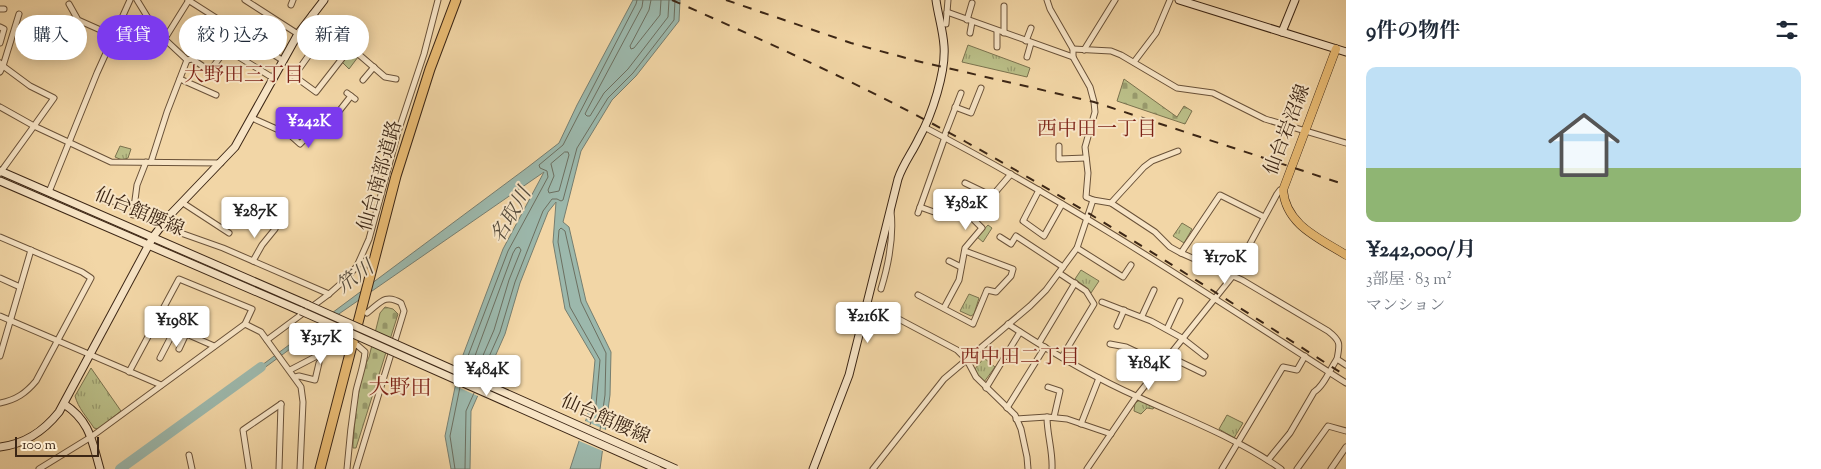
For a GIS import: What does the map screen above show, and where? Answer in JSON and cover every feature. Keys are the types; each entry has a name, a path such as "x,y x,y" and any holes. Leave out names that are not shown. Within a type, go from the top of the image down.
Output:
{"highway":[{"name":"仙台南部道路","path":"322,469 340,393 364,314 375,255 396,176 430,69 456,0"}],"main road":[{"path":"312,14 324,0"},
{"path":"814,468 849,375 903,165 919,139 939,86 944,59 944,46 936,0"},
{"path":"1179,0 1346,52"},
{"path":"1282,32 1294,0"},
{"path":"287,52 297,36"},
{"name":"仙台岩沼線","path":"1336,49 1283,190 1286,206 1293,217 1314,235 1346,255"},
{"path":"0,448 20,443 38,434 64,404 153,237 235,147 282,60"},
{"name":"仙台館腰線","path":"0,172 308,305 676,469"},
{"name":"仙台館腰線","path":"0,181 301,311 657,469"},
{"path":"64,404 77,414 88,429 99,468"}],"street":[{"path":"123,15 130,0"},
{"path":"137,0 145,15"},
{"path":"169,32 189,0 212,15"},
{"path":"245,0 297,33"},
{"path":"268,341 329,294 357,266 370,239 394,146 424,54 438,0"},
{"path":"946,24 948,0"},
{"path":"1047,0 1046,2 1073,49 1073,57 1090,88 1095,109 1087,136 1086,158 1088,173 1086,197 1111,203 1155,232 1170,247 1181,254 1242,280 1336,338 1340,345 1337,359 1320,388 1314,392 1290,433 1268,460"},
{"path":"1084,50 1116,0"},
{"path":"1134,62 1156,33 1170,0"},
{"path":"970,33 972,3"},
{"path":"69,4 78,20 97,28"},
{"path":"1004,6 1004,33"},
{"path":"947,12 1073,57"},
{"path":"0,72 1,64 19,14"},
{"path":"0,27 4,29 0,43"},
{"path":"1027,56 1031,28"},
{"path":"996,47 997,31"},
{"path":"169,44 179,53"},
{"path":"1073,49 1111,51 1134,62 1177,88 1214,92 1266,119 1346,143"},
{"path":"48,192 104,60"},
{"path":"133,215 137,186 149,162 187,60"},
{"path":"194,60 210,71 218,60"},
{"path":"244,60 273,78"},
{"path":"306,60 294,76 316,92 341,60"},
{"path":"366,60 385,77 396,78"},
{"path":"0,172 54,98 30,86 1,64"},
{"path":"363,80 374,67"},
{"path":"180,79 216,96"},
{"path":"956,107 971,113 981,88"},
{"path":"934,212 919,210 961,92"},
{"path":"252,118 290,134 300,144 324,120 329,124 351,96"},
{"path":"0,107 34,126 111,162 222,163"},
{"path":"924,127 1087,218 1215,297 1346,384"},
{"path":"1059,146 1059,159 1086,158"},
{"path":"1111,203 1144,167 1152,161 1178,151"},
{"path":"944,308 959,280 965,248 982,228 974,220 974,217 1011,174"},
{"path":"965,183 992,196"},
{"path":"1039,190 1023,222 1044,236 1062,204"},
{"path":"1087,469 1136,397 1232,277 1277,194 1280,190 1283,190"},
{"path":"1181,254 1220,195 1264,217"},
{"path":"104,200 134,204"},
{"path":"873,469 944,379 1046,290 1077,248 1093,200"},
{"path":"183,203 229,233"},
{"path":"881,289 887,269 893,230 891,208"},
{"path":"161,226 223,248 329,294"},
{"path":"254,261 271,231"},
{"path":"1000,237 1011,244 1016,236 1063,267"},
{"path":"0,237 91,277 36,381 25,393 14,400 0,403"},
{"path":"1077,248 1123,277 1131,265"},
{"path":"0,356 30,250"},
{"path":"918,295 973,324 987,290 996,292 1011,276 1012,269 965,251"},
{"path":"948,261 961,267"},
{"path":"1059,273 1086,291 1094,304 1062,357"},
{"path":"0,278 20,287"},
{"path":"38,469 91,437 245,324 252,309 179,279 129,372"},
{"path":"1039,343 1075,283"},
{"path":"1142,316 1154,290"},
{"path":"356,469 404,311 401,303 388,298 364,314"},
{"path":"1167,329 1180,301"},
{"path":"1102,302 1142,316 1167,329 1205,356"},
{"path":"1118,326 1124,310"},
{"path":"0,316 160,385"},
{"path":"893,316 957,350 968,360 976,377 1016,419 1021,429 1028,469"},
{"path":"157,320 214,346"},
{"path":"245,324 262,332 301,386 303,395 300,469"},
{"path":"1008,324 1099,378 1237,443 1281,469"},
{"path":"160,358 175,329"},
{"path":"986,388 1020,332"},
{"path":"179,349 186,334"},
{"path":"288,368 344,342 348,343"},
{"path":"1110,344 1126,347 1162,364"},
{"path":"347,469 353,409 365,356 365,352 357,345"},
{"path":"1007,408 1044,347"},
{"path":"1168,356 1203,373"},
{"path":"1222,469 1283,367 1297,370 1304,356"},
{"path":"1337,359 1346,365"},
{"path":"295,377 299,376 315,380 319,363"},
{"path":"1081,424 1099,378"},
{"path":"1048,387 1060,391 1054,417"},
{"path":"250,469 243,430 281,404 279,469"},
{"path":"1016,419 1047,417 1067,419 1111,434"},
{"path":"1047,417 1053,456 1052,469"},
{"path":"1297,469 1328,426 1346,430"},
{"path":"1331,469 1346,447"},
{"path":"189,455 192,469"}],"green space":[{"path":"968,45 1030,68 1027,77 962,62"},
{"path":"344,60 356,60 349,69 342,62"},
{"path":"1124,79 1177,117 1184,106 1192,111 1185,124 1117,101"},
{"path":"120,146 131,149 128,158 122,160 115,157"},
{"path":"1182,223 1192,229 1184,243 1173,236"},
{"path":"988,225 992,228 983,242 977,237"},
{"path":"1081,270 1099,281 1091,293 1075,279"},
{"path":"969,294 979,298 974,314 971,316 960,311"},
{"path":"385,307 393,309 398,314 356,448 353,448 356,407 363,370 369,357 380,313"},
{"path":"984,358 995,367 984,382 974,370"},
{"path":"91,368 121,411 98,429 94,428 78,405 75,396"},
{"path":"1140,400 1155,406 1153,409 1147,408 1141,414 1134,411 1135,403"},
{"path":"1227,415 1243,423 1234,438 1219,429"}],"water":[{"path":"633,0 680,0 679,21 636,76 612,100 581,151 563,222 569,227 586,301 611,352 610,395 600,469 570,469 591,404 595,360 565,309 553,242 556,202 548,212 520,283 505,334 471,411 470,469 451,469 445,436 460,363 503,249 544,172 320,327 252,377 250,374 559,143"}],"pier":[{"path":"457,364 488,378 480,397 453,385"},
{"path":"583,420 608,431 605,452 577,440"}],"waterway":[{"name":"笊川","path":"120,469 261,367"}],"railway":[{"path":"672,0 821,68 894,104 1015,169 1205,286 1346,376"},
{"path":"726,0 851,43 917,61 1094,102 1346,185"}],"district":[{"name":"大野田三丁目","path":"244,76"},
{"name":"西中田一丁目","path":"1097,130"},
{"name":"西中田二丁目","path":"1020,358"},
{"name":"大野田","path":"400,389"}],"water label":[{"name":"名取川","path":"512,216"}]}
